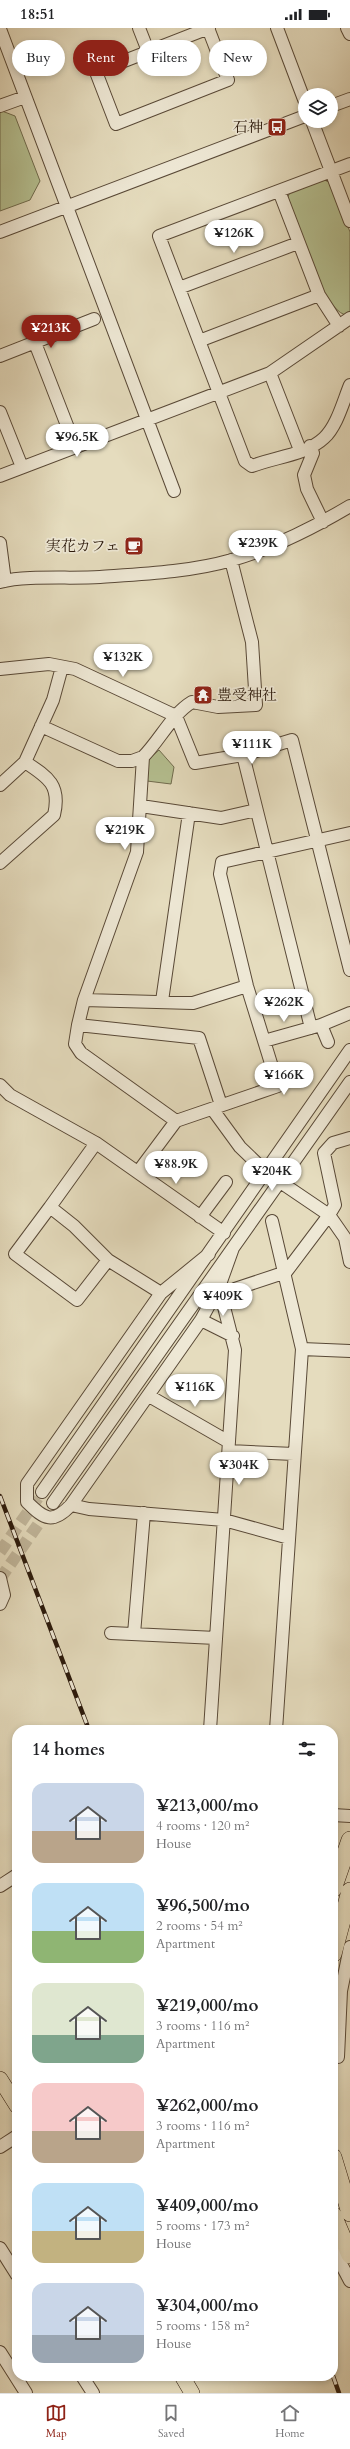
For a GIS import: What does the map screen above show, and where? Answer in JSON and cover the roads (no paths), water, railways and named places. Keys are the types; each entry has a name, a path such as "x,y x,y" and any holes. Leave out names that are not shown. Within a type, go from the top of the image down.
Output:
{"highway":[{"path":"338,1875 350,1840"},
{"path":"338,1935 350,1891"},
{"path":"338,2173 350,2213"},
{"path":"338,2227 350,2255"}],"main road":[{"path":"0,2079 12,2098"},
{"path":"185,2381 192,2393"}],"street":[{"path":"139,28 144,40"},
{"path":"137,55 96,72 116,124 228,80 208,28 177,40"},
{"path":"277,28 300,88"},
{"path":"347,28 350,34"},
{"path":"0,29 65,207 174,491"},
{"path":"0,106 25,97"},
{"path":"338,103 350,99"},
{"path":"0,232 298,119"},
{"path":"315,128 350,221"},
{"path":"350,164 159,236 245,461 252,466 305,448 324,438 331,428 350,385"},
{"path":"279,191 319,295 339,326"},
{"path":"179,288 298,243"},
{"path":"199,341 319,295"},
{"path":"0,476 75,446 270,373 350,318"},
{"path":"0,356 94,319"},
{"path":"33,343 37,348 75,446"},
{"path":"270,373 305,448 313,453 304,475 307,489 323,522"},
{"path":"0,414 22,467"},
{"path":"0,543 3,582 138,574 231,560 271,546 323,522 350,506"},
{"path":"41,726 118,761 132,761 143,757 157,743 182,708 192,702 218,707 256,705 252,642 231,560"},
{"path":"0,669 49,664 75,669 176,716 195,764 243,755 292,740 350,970"},
{"path":"0,784 25,762 53,700 62,667"},
{"path":"243,755 266,852 316,1026 328,1042"},
{"path":"143,757 137,852 84,1000 75,1044 82,1053 176,1121"},
{"path":"0,863 54,815 57,804 55,791 48,777 25,762"},
{"path":"141,806 221,818 256,810"},
{"path":"162,1001 189,813"},
{"path":"138,1172 176,1121 278,1086 247,986 220,874 222,862 350,833"},
{"path":"84,1000 193,1003 247,986"},
{"path":"264,1041 316,1026 350,1013"},
{"path":"78,1025 199,1038 217,1108 240,1147 278,1182 330,1216 345,1238 350,1262"},
{"path":"42,1492 267,1173 350,1050"},
{"path":"53,1504 278,1182 350,1082"},
{"path":"0,1085 10,1095 96,1143 200,1217 224,1232"},
{"path":"210,1725 235,1350 233,1336 224,1307 234,1289 286,1272 330,1216 335,1204 324,1153 333,1143 350,1138"},
{"path":"96,1143 15,1254 77,1300 108,1260"},
{"path":"200,1217 226,1182"},
{"path":"50,1207 74,1226 108,1260 161,1293"},
{"path":"272,1220 286,1272 302,1349 276,1725"},
{"path":"209,1254 161,1293 27,1484 27,1502 47,1518 54,1519 61,1516 71,1505 149,1396 201,1320 219,1287 233,1248"},
{"path":"201,1320 233,1336"},
{"path":"302,1349 350,1351"},
{"path":"149,1396 229,1446 294,1454"},
{"path":"71,1505 88,1509 224,1520 289,1538"},
{"path":"134,1634 144,1513"},
{"path":"0,1578 4,1594 0,1604"},
{"path":"112,1633 216,1638"},
{"path":"338,1815 350,1816"},
{"path":"0,1886 12,1878"},
{"path":"338,2057 350,1947"},
{"path":"0,2147 12,2139"},
{"path":"0,2248 12,2267"},
{"path":"338,2256 350,2281"},
{"path":"0,2352 12,2371"},
{"path":"18,2381 26,2393"},
{"path":"85,2381 93,2393"}],"tunnel":[{"path":"0,1552 42,1492"},
{"path":"0,1579 53,1503"}],"railway":[{"path":"0,1496 87,1725"},
{"path":"335,2381 339,2393"}],"place":[{"name":"石神","path":"277,127"},
{"name":"実花カフェ","path":"134,546"},
{"name":"豊受神社","path":"203,695"}]}
